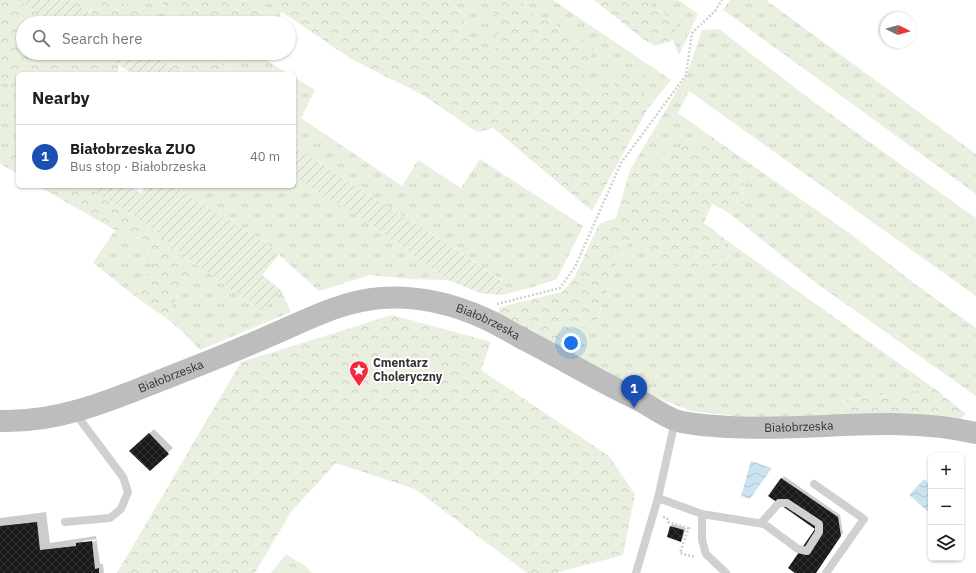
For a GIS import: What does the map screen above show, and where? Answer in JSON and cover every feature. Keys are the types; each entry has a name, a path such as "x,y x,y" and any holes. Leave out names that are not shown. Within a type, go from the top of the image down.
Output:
{"street":[{"name":"Białobrzeska","path":"0,421 19,422 74,412 118,398 348,303 381,298 416,298 442,304 486,319 619,391 648,404 675,420 714,426 756,429 882,424 922,424 976,433"}],"lane":[{"path":"65,522 110,518 121,508 128,492 123,477 74,412"},
{"path":"636,573 658,498 675,420"},
{"path":"814,484 864,519 826,573"},
{"path":"658,498 702,514 764,524 798,549 807,551 819,532 819,524 787,503 779,503 761,523"},
{"path":"702,514 702,540 706,554 726,573"}],"path":[{"path":"496,304 560,288 575,267 621,163 686,75 692,32 715,11 722,0"},
{"path":"653,515 668,518 668,522 692,530"},
{"path":"689,528 680,553 699,558 697,554"}],"green space":[{"path":"0,0 18,0 43,16 16,16 16,60 111,60 118,64 118,72 16,72 16,92 0,76"},
{"path":"18,0 69,0 94,16 43,16"},
{"path":"69,0 97,0 89,13"},
{"path":"97,0 118,0 144,16 94,16 89,13"},
{"path":"118,0 156,0 185,16 144,16"},
{"path":"156,0 240,0 266,16 185,16"},
{"path":"240,0 264,0 281,11 280,16 266,16"},
{"path":"264,0 448,0 461,13 472,43 494,58 498,25 490,0 521,0 527,10 594,46 583,79 589,95 615,92 614,70 641,72 647,110 592,211 493,128 477,132 423,95 353,60 296,22 296,16 288,16"},
{"path":"448,0 490,0 498,25 494,58 472,43 461,13"},
{"path":"521,0 553,0 671,80 647,110 641,72 614,70 615,92 589,95 583,79 594,46 527,10"},
{"path":"594,0 642,0 677,23 673,40 655,46 643,39"},
{"path":"642,0 678,0 698,14 679,55 673,40 677,23"},
{"path":"730,0 766,0 976,154 976,194 723,10"},
{"path":"719,29 815,103 976,218 976,296 689,91 678,113 709,135 630,170 687,74 702,30"},
{"path":"111,60 163,60 181,72 130,72"},
{"path":"163,60 214,60 232,72 181,72"},
{"path":"214,60 266,60 286,72 232,72"},
{"path":"0,76 16,92 16,135 1,164"},
{"path":"296,78 315,90 301,118 402,186 418,160 461,188 480,159 583,226 557,279 502,295 502,281 480,265 296,148"},
{"path":"16,135 16,173 1,164"},
{"path":"709,135 749,163 744,182 743,208 726,211 712,204 704,223 726,240 721,263 698,275 673,265 630,241 615,267 597,320 560,341 535,335 497,317 500,307 562,292 574,278 599,224 616,218 630,170"},
{"path":"296,148 480,265 502,282 502,295 480,293 448,280 373,226 296,178"},
{"path":"749,163 852,235 915,284 976,328 976,396 816,283 726,211 743,207 744,182"},
{"path":"296,178 373,226 448,280 409,279 370,275 319,291 266,243 176,188 296,188"},
{"path":"42,188 95,188 94,191 135,216 194,263 166,318 136,297 152,265 145,240 115,230"},
{"path":"94,188 133,188 141,193 144,188 176,188 266,243 279,255 262,275 281,290 263,311 194,263 135,216 93,191"},
{"path":"115,230 145,240 152,265 136,297 93,263"},
{"path":"726,240 935,389 901,392 843,401 841,418 770,420 691,411 615,381 535,335 597,320 615,267 630,241 673,265 698,275 721,263"},
{"path":"194,263 263,310 281,290 291,312 200,350 182,331 166,318"},
{"path":"392,315 491,342 481,370 609,456 635,494 623,555 556,573 527,573 415,489 336,463 291,512 255,573 117,573 241,362"},
{"path":"935,389 966,414 959,420 841,418 843,401 901,392"},
{"path":"286,554 307,567 312,573 271,573"}],"water":[{"path":"751,461 772,468 750,499 741,496"},
{"path":"924,479 928,482 928,511 909,495"}],"building":[{"path":"149,433 169,454 150,471 129,451"},
{"path":"781,478 838,517 841,536 816,573 795,573 788,568 815,529 768,496"},
{"path":"37,522 40,550 76,546 76,543 92,541 95,569 99,568 99,573 0,573 0,526"},
{"path":"670,526 684,530 681,542 667,537"}],"place":[{"name":"Cmentarz Choleryczny","path":"359,387"},
{"name":"Białobrzeska ZUO","path":"634,408"}]}
